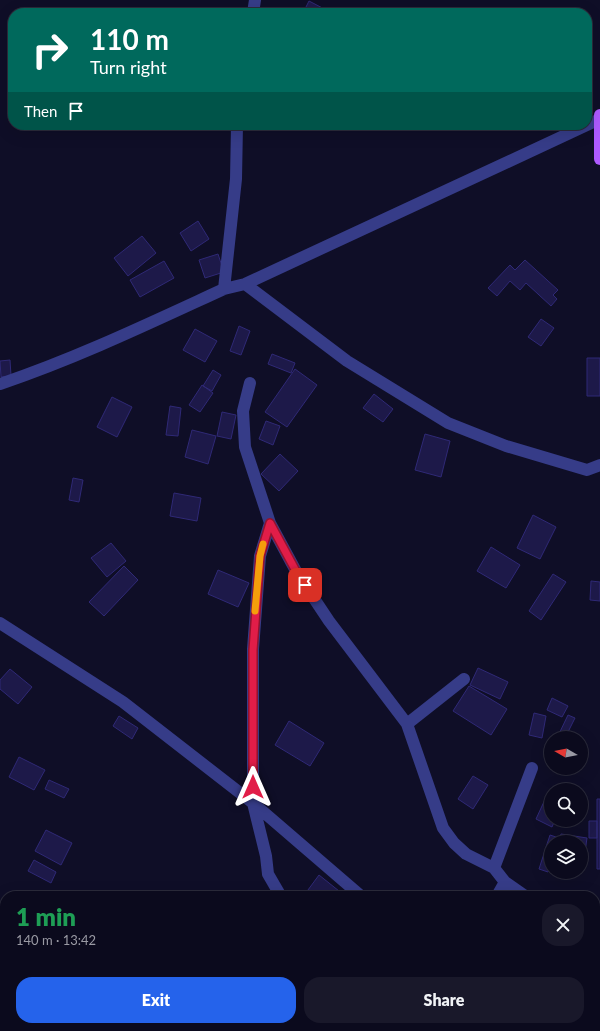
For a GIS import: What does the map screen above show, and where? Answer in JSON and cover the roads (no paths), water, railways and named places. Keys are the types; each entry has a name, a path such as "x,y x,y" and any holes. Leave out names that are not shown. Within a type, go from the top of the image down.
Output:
{"main road":[{"path":"600,115 600,159"}],"street":[{"path":"224,289 236,179 237,130"},
{"path":"0,384 34,373 224,289 245,284 576,130"},
{"path":"245,284 347,361 448,423 506,446 587,470 600,465"},
{"path":"250,383 244,411 245,447 270,523 297,573 329,621 407,724 443,828 454,843 466,854 494,868 505,882 518,891"},
{"path":"270,523 260,556 253,650 253,803 266,856 268,874 278,891"},
{"path":"0,623 123,702 253,803 355,891"},
{"path":"407,724 464,679"},
{"path":"494,868 532,768"},
{"path":"500,891 505,882"}]}
